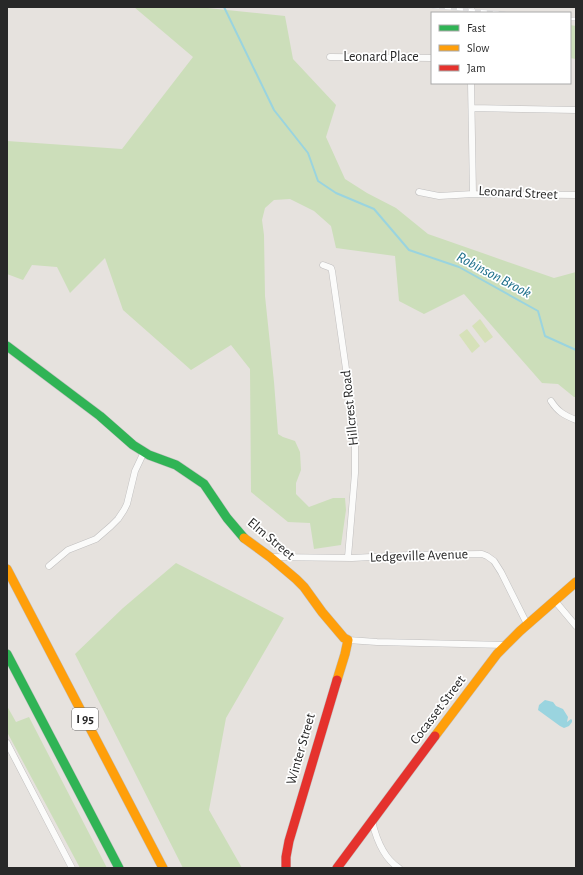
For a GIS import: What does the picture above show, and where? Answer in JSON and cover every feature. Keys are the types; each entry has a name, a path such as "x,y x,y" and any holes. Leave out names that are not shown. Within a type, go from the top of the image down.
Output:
{"main road":[{"name":"Elm Street","path":"7,346 100,416 132,445 176,466 204,484 227,518 244,537 299,582 340,634 348,640"},
{"name":"I 95","path":"7,569 163,868"},
{"name":"Cocasset Street","path":"337,868 438,732 506,645 576,582"},
{"name":"Winter Street","path":"286,868 286,857 291,835 348,640"},
{"path":"7,654 118,868"}],"street":[{"name":"Leonard Place","path":"330,57 431,58"},
{"name":"Leonard Street","path":"471,84 473,194 576,196"},
{"path":"472,108 576,110"},
{"path":"419,192 439,196 473,194"},
{"name":"Hillcrest Road","path":"323,265 332,271 355,432 355,472 348,557"},
{"path":"551,401 559,412 576,420"},
{"path":"49,566 68,550 96,538 118,519 127,504 135,470 144,452"},
{"name":"Ledgeville Avenue","path":"270,557 352,558 410,555 482,554 494,561 528,624"},
{"path":"555,601 576,626"},
{"path":"348,640 506,645"},
{"path":"7,743 72,868"},
{"path":"372,820 381,848 390,861 399,868"}],"green space":[{"path":"134,7 198,7 285,16 293,59 336,105 326,137 345,179 367,193 396,208 428,234 554,278 576,272 576,397 558,384 542,383 464,294 424,314 399,301 395,256 336,248 331,226 314,211 290,199 274,200 265,208 262,220 264,235 265,296 278,434 295,441 300,452 301,470 296,483 296,494 309,507 333,498 345,498 346,510 341,545 314,549 310,523 288,522 251,492 250,369 231,345 191,370 123,310 105,258 70,293 57,267 32,265 23,280 7,274 7,141 122,149 193,57"},
{"path":"571,25 576,26 576,59 571,58"},
{"path":"480,319 493,337 485,343 472,326"},
{"path":"467,329 480,346 472,353 459,335"},
{"path":"176,563 284,618 226,718 209,810 242,868 183,868 75,654 123,608"},
{"path":"7,706 16,722 29,717 107,868 80,868 7,732"}],"water":[{"path":"545,700 553,702 556,706 563,709 568,717 567,722 571,719 572,720 569,726 564,728 560,726 538,710 539,705"}],"waterway":[{"name":"Robinson Brook","path":"224,7 274,110 308,153 318,181 336,193 374,209 409,250 459,267 538,311 545,336 576,350"}],"railway":[{"path":"433,7 492,12"},
{"path":"571,19 576,19"}],"traffic: fast":[{"path":"7,346 100,416 133,445 149,455 176,465 204,484 227,518 244,538"},
{"path":"7,654 119,868"}],"traffic: slow":[{"path":"244,538 296,579 344,638 348,640 337,680"},
{"path":"7,569 163,868"},
{"path":"435,736 497,654 520,631 576,582"}],"traffic: jam":[{"path":"286,868 286,857 289,841 337,680"},
{"path":"337,868 435,736"}]}
